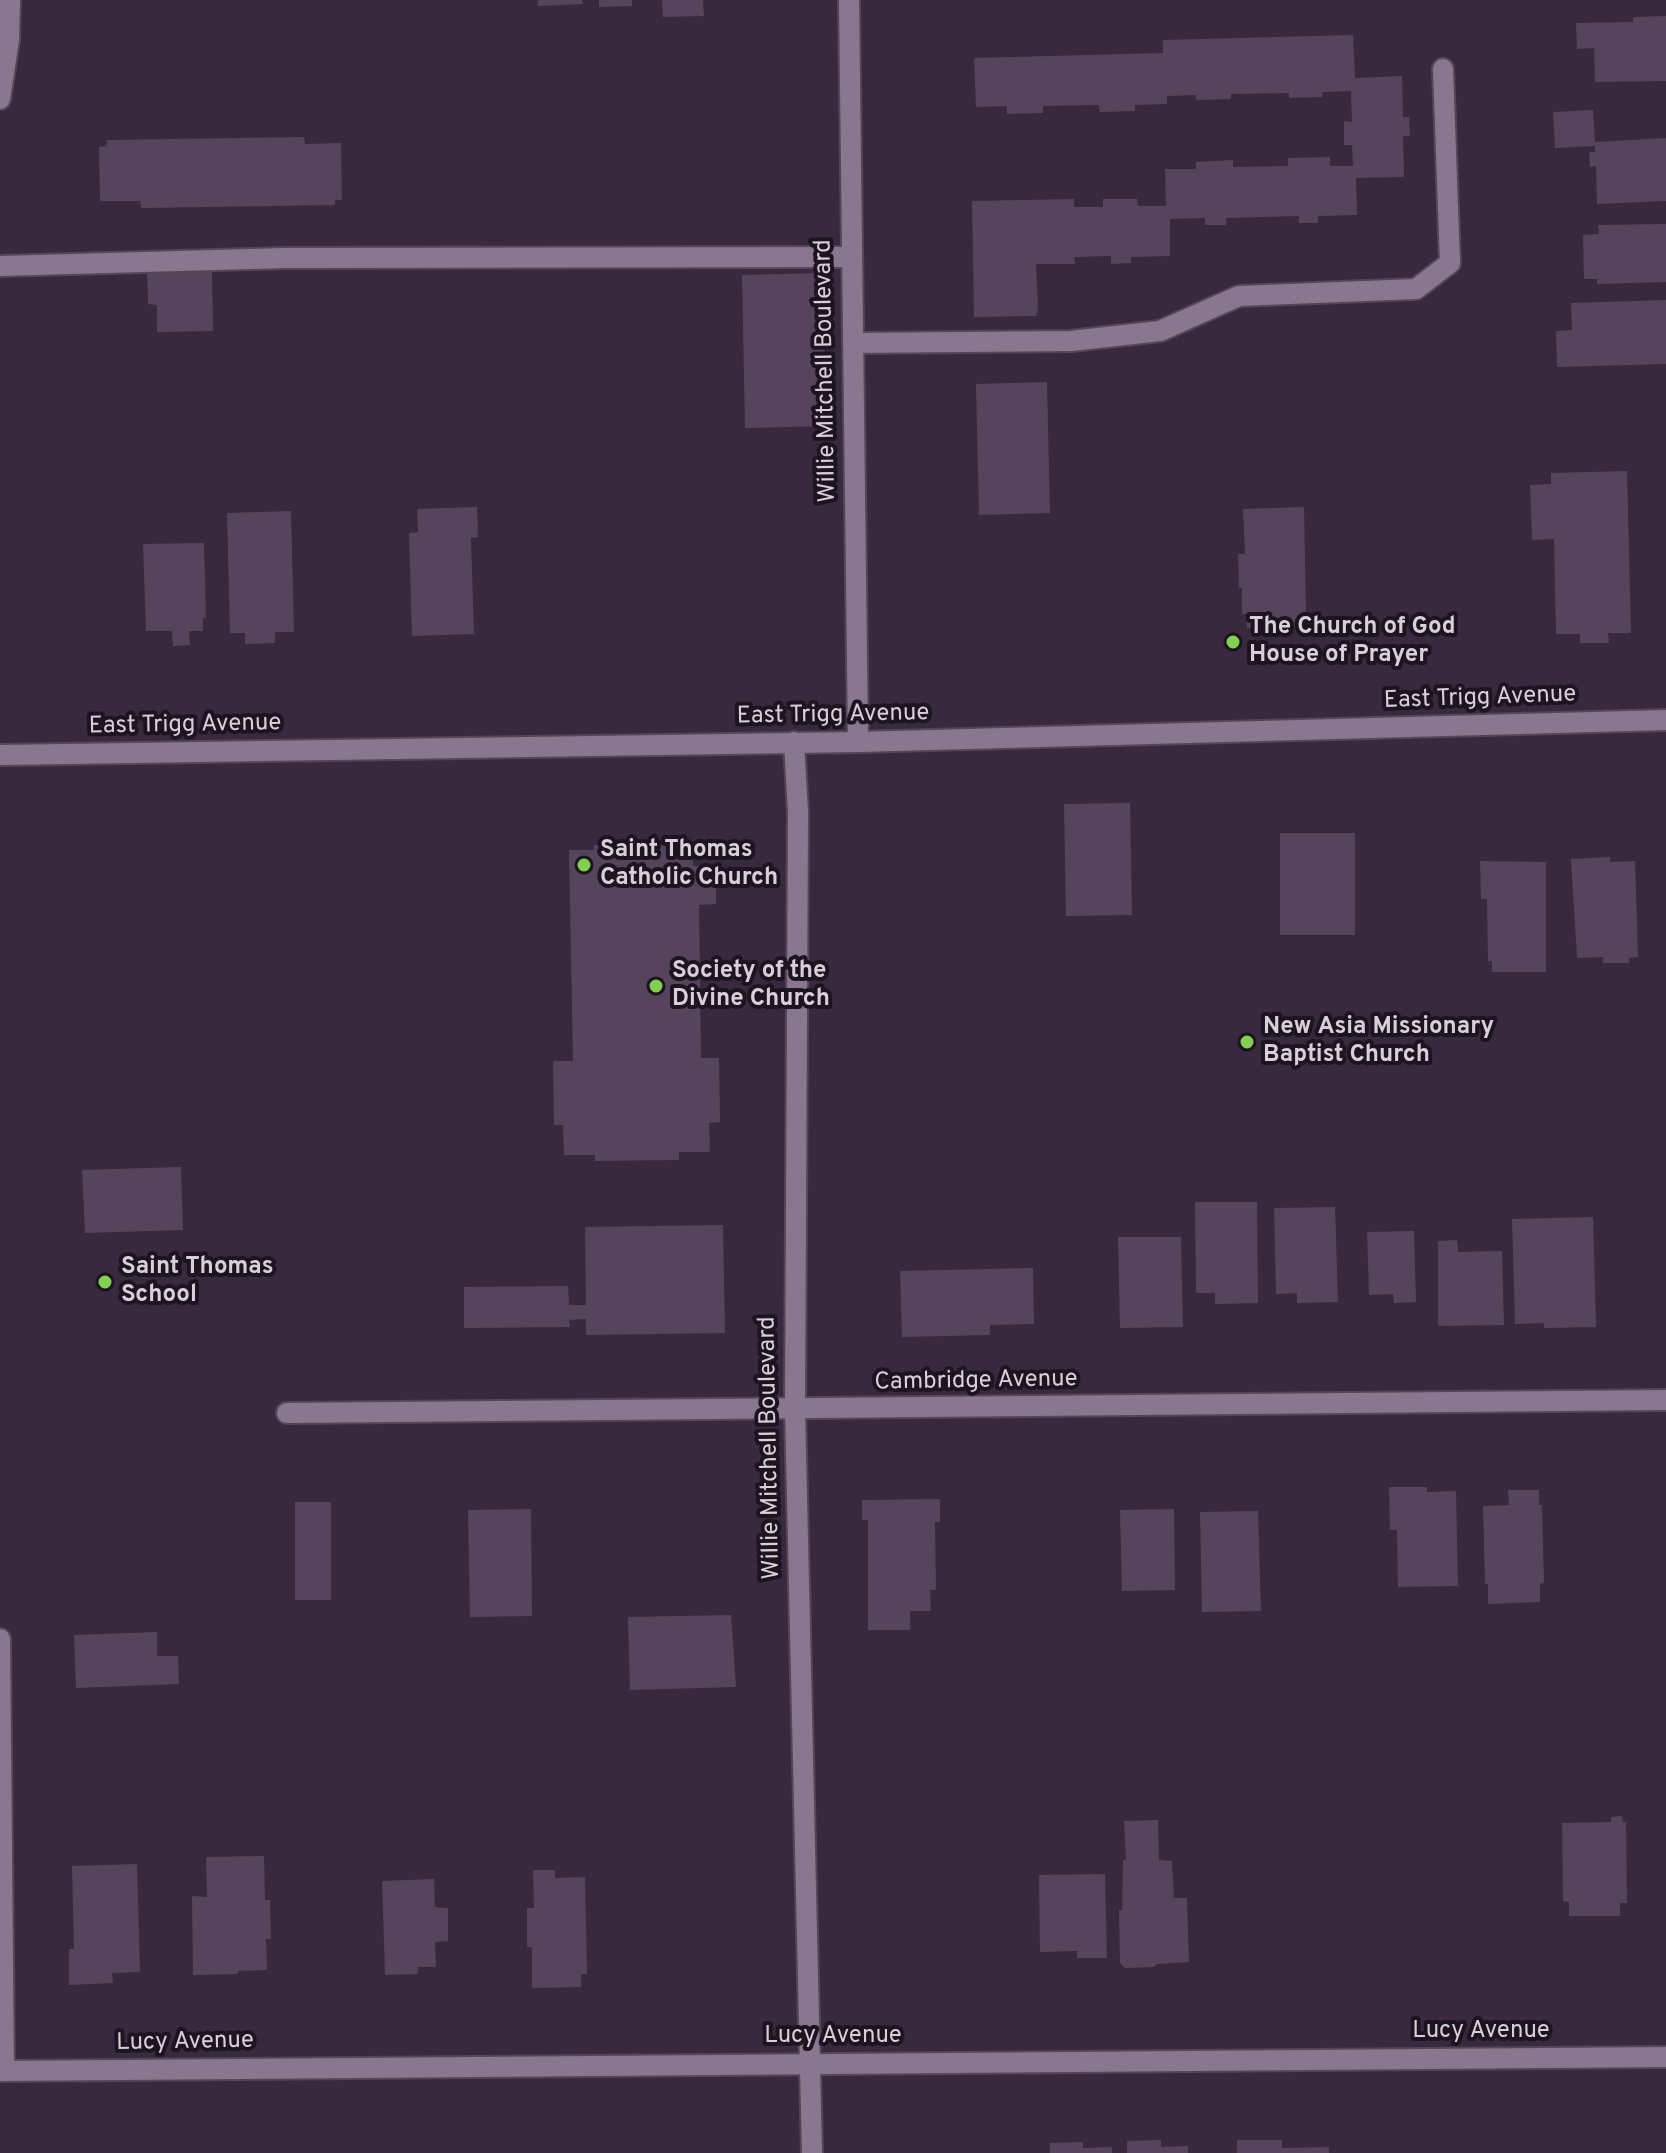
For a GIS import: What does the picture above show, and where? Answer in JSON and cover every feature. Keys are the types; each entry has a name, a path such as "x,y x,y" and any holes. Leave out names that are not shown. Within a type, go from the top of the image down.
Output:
{"street":[{"path":"0,99 9,40 10,0"},
{"name":"Willie Mitchell Boulevard","path":"849,0 858,742"},
{"path":"853,343 1071,341 1160,331 1239,296 1416,289 1450,263 1443,69"},
{"path":"0,266 286,258 852,257"},
{"name":"East Trigg Avenue","path":"0,755 858,742 1666,720"},
{"name":"Willie Mitchell Boulevard","path":"794,742 798,812 795,1410 812,2153"},
{"name":"Cambridge Avenue","path":"287,1413 1666,1400"},
{"path":"0,1639 2,2071"},
{"name":"Lucy Avenue","path":"2,2071 1666,2057"}],"building":[{"path":"538,0 582,0 583,4 538,6"},
{"path":"599,0 632,0 632,6 599,7"},
{"path":"662,0 703,0 704,16 663,17"},
{"path":"1666,16 1666,81 1595,82 1594,48 1577,49 1576,23 1633,22 1633,17"},
{"path":"1353,35 1355,78 1402,76 1403,117 1409,117 1410,136 1403,136 1404,177 1356,178 1357,215 1318,216 1318,223 1299,223 1299,216 1226,218 1226,225 1205,225 1205,218 1170,219 1170,256 1131,257 1131,263 1111,264 1111,256 1074,257 1075,264 1036,264 1036,316 974,317 972,201 1074,199 1074,207 1103,207 1103,199 1137,199 1138,206 1166,206 1165,169 1196,169 1196,162 1233,160 1233,167 1288,166 1288,158 1330,157 1330,166 1353,166 1352,145 1344,145 1344,121 1352,122 1351,91 1323,92 1322,97 1289,98 1289,93 1231,94 1231,99 1196,100 1196,95 1167,96 1167,104 1135,105 1135,111 1100,112 1099,105 1043,106 1043,113 1007,114 1007,106 976,107 974,58 1163,53 1163,40"},
{"path":"1593,110 1595,142 1666,138 1666,201 1597,204 1596,166 1590,167 1589,152 1595,152 1595,146 1555,148 1553,112"},
{"path":"304,137 305,144 341,143 342,200 335,200 335,205 141,208 140,201 100,201 99,147 106,146 107,140"},
{"path":"1666,224 1666,282 1597,284 1597,279 1584,279 1583,235 1599,234 1598,225"},
{"path":"212,270 213,331 157,332 157,305 148,304 147,271"},
{"path":"823,273 826,426 745,428 742,275"},
{"path":"1666,300 1666,364 1557,367 1556,331 1572,330 1571,303"},
{"path":"1047,382 1050,513 979,515 976,384"},
{"path":"1627,471 1631,633 1608,633 1609,643 1580,643 1580,634 1556,634 1554,539 1532,540 1530,485 1551,484 1551,473"},
{"path":"477,507 478,537 471,538 474,634 412,636 409,533 418,532 417,509"},
{"path":"1304,507 1304,627 1247,628 1246,614 1242,614 1242,588 1239,587 1238,554 1245,554 1243,509"},
{"path":"291,511 294,632 275,632 275,643 245,644 245,633 230,633 227,513"},
{"path":"204,543 206,618 203,618 203,631 189,631 190,645 173,646 172,631 146,631 143,544"},
{"path":"1130,803 1132,915 1066,916 1064,804"},
{"path":"1280,833 1355,833 1355,935 1280,935"},
{"path":"678,844 678,847 693,848 693,866 716,866 716,904 699,905 701,1058 719,1058 720,1122 709,1123 710,1152 679,1152 679,1160 595,1161 595,1155 564,1155 563,1125 554,1125 553,1061 573,1061 569,850 594,850 594,845"},
{"path":"1610,857 1610,862 1635,861 1638,957 1629,958 1629,963 1603,963 1603,957 1577,958 1571,859"},
{"path":"1480,861 1546,862 1546,972 1492,972 1492,961 1488,961 1487,899 1481,899"},
{"path":"181,1167 183,1230 85,1233 82,1170"},
{"path":"1195,1202 1257,1202 1258,1303 1215,1304 1215,1293 1196,1293"},
{"path":"1335,1207 1338,1302 1297,1303 1297,1293 1276,1294 1274,1208"},
{"path":"1593,1217 1596,1327 1544,1328 1544,1323 1515,1324 1512,1219"},
{"path":"723,1225 725,1333 586,1335 586,1319 569,1320 570,1327 464,1328 464,1287 568,1286 569,1305 586,1305 585,1227"},
{"path":"1414,1231 1416,1302 1394,1303 1393,1294 1369,1295 1367,1232"},
{"path":"1118,1237 1181,1237 1183,1327 1120,1328"},
{"path":"1457,1240 1458,1252 1502,1251 1504,1325 1438,1326 1438,1241"},
{"path":"1033,1268 1034,1324 990,1325 990,1335 902,1337 900,1271"},
{"path":"1389,1487 1427,1487 1427,1492 1456,1491 1458,1586 1398,1587 1397,1530 1390,1530"},
{"path":"1508,1490 1539,1490 1544,1583 1540,1584 1540,1602 1488,1604 1483,1506 1509,1505"},
{"path":"940,1499 940,1522 935,1522 936,1590 930,1590 931,1611 910,1611 910,1630 868,1630 868,1520 862,1520 862,1500"},
{"path":"295,1502 331,1502 331,1600 295,1600"},
{"path":"531,1509 532,1616 470,1617 468,1510"},
{"path":"1174,1509 1175,1590 1122,1591 1120,1510"},
{"path":"1258,1511 1261,1611 1202,1612 1200,1512"},
{"path":"731,1615 736,1687 630,1690 628,1617"},
{"path":"157,1632 157,1656 178,1656 179,1684 76,1688 74,1635"},
{"path":"1622,1816 1623,1822 1626,1822 1627,1903 1620,1903 1620,1916 1569,1916 1569,1902 1563,1901 1562,1823 1611,1822 1611,1817"},
{"path":"1158,1820 1159,1860 1172,1861 1174,1898 1187,1898 1189,1962 1125,1968 1120,1963 1119,1910 1122,1910 1123,1860 1126,1860 1124,1821"},
{"path":"264,1856 265,1900 270,1900 271,1939 266,1939 267,1970 193,1975 192,1896 207,1897 206,1857"},
{"path":"137,1864 140,1972 112,1973 113,1983 69,1985 69,1949 74,1949 72,1866"},
{"path":"533,1870 555,1870 555,1878 585,1877 587,1974 581,1974 581,1987 532,1988 532,1947 527,1947 527,1908 534,1908"},
{"path":"1105,1874 1107,1958 1077,1958 1077,1951 1040,1952 1039,1875"},
{"path":"434,1879 435,1907 448,1908 448,1941 435,1942 436,1967 418,1967 418,1974 385,1975 382,1881"},
{"path":"1161,2140 1161,2147 1188,2146 1188,2153 1127,2153 1127,2141"},
{"path":"1237,2140 1282,2140 1282,2148 1329,2147 1329,2153 1237,2153"},
{"path":"1083,2142 1083,2148 1112,2147 1112,2153 1050,2153 1050,2143"}],"place":[{"name":"The Church of God House of Prayer","path":"1233,642"},
{"name":"Saint Thomas Catholic Church","path":"584,865"},
{"name":"Society of the Divine Church","path":"656,986"},
{"name":"New Asia Missionary Baptist Church","path":"1247,1042"},
{"name":"Saint Thomas School","path":"105,1282"}]}
